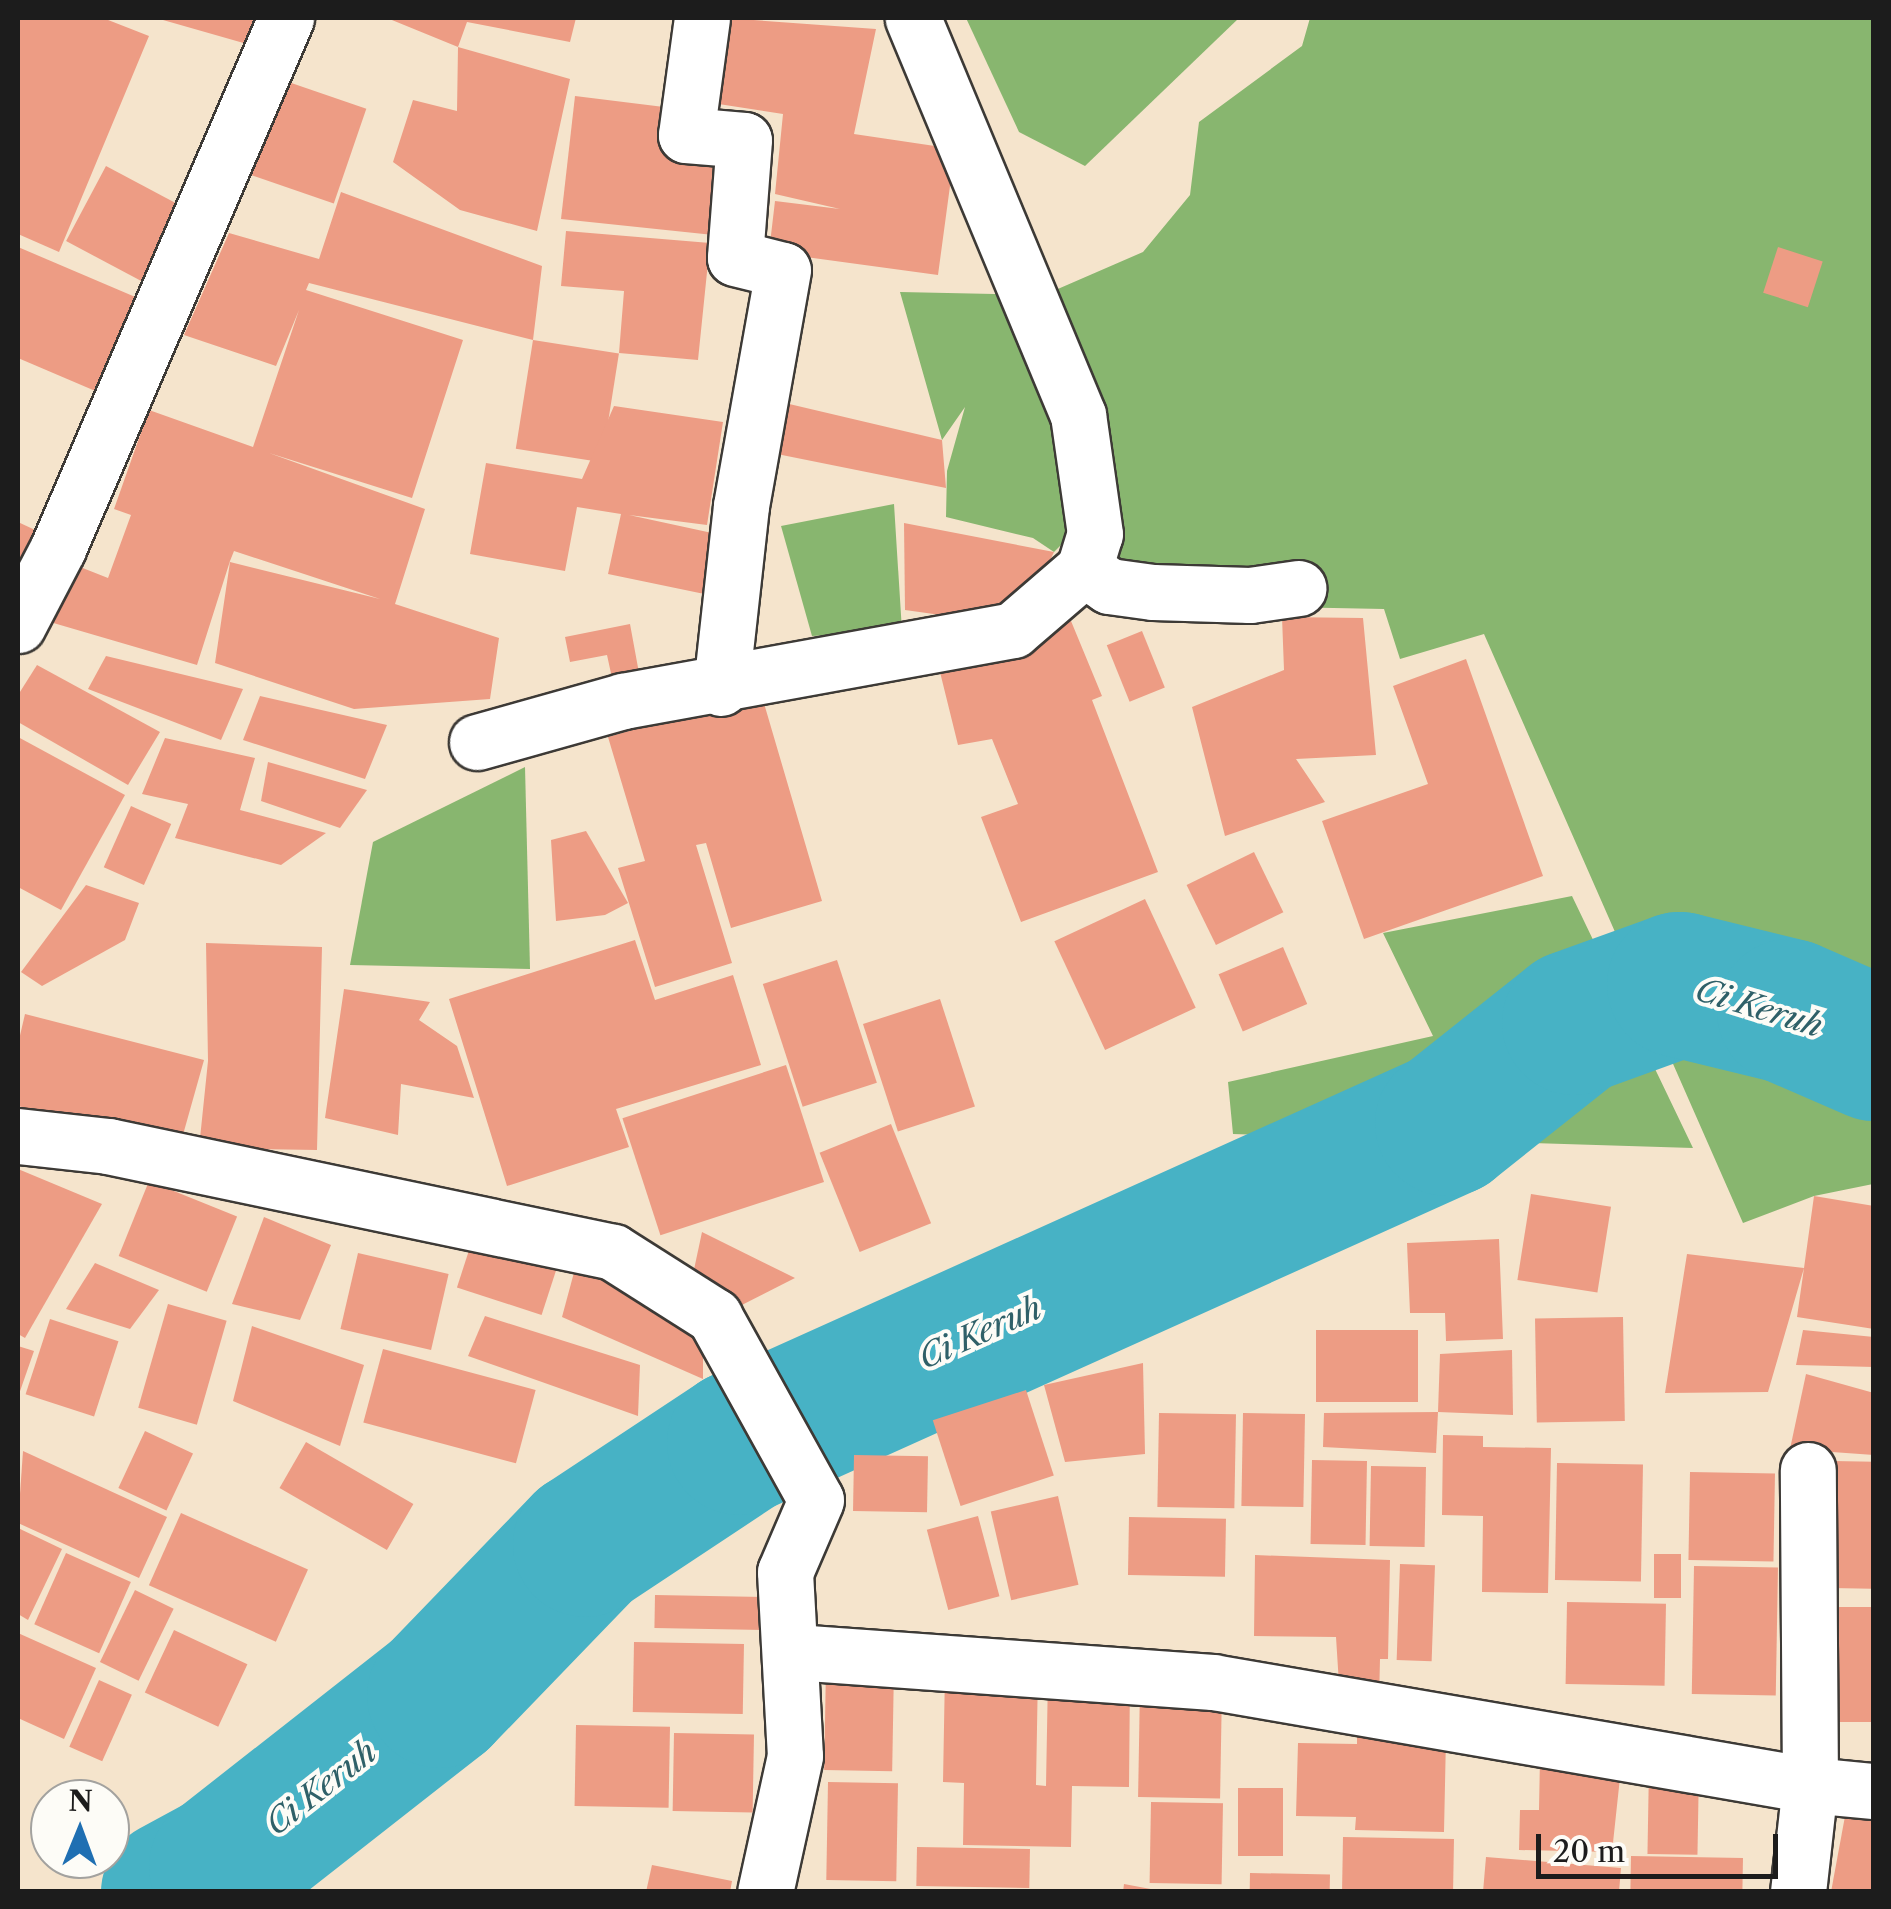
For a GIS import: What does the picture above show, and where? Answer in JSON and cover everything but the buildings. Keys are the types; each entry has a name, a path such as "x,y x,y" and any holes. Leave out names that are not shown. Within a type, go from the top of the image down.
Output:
{"street":[{"path":"18,625 58,548 286,18"},
{"path":"702,18 686,135 744,140 735,258 783,270 739,522 721,688"},
{"path":"477,742 624,701 721,688 1021,627 1084,569 1095,534 1078,415 913,18"},
{"path":"1084,569 1109,586 1154,592 1250,595 1299,588"},
{"path":"18,1136 126,1150 612,1252 714,1316 752,1375 816,1500 785,1572 794,1652 795,1756 764,1892"},
{"path":"1798,1892 1810,1786 1808,1470"},
{"path":"794,1652 1212,1682 1810,1786 1874,1791"}],"green space":[{"path":"966,18 1239,18 1085,166 1019,132"},
{"path":"1310,18 1873,18 1873,1184 1814,1196 1743,1223 1484,634 1400,659 1384,609 1078,603 1070,536 1054,552 1033,538 946,517 947,471 965,407 942,440 900,292 1044,295 1143,252 1190,195 1199,122 1302,46"},
{"path":"894,504 902,631 812,636 781,526"},
{"path":"525,767 530,969 350,965 373,842"},
{"path":"1572,896 1693,1148 1233,1134 1228,1082 1433,1036 1383,933"}],"waterway":[{"name":"Ci Keruh","path":"173,1892 221,1866 439,1695 585,1544 739,1442 1447,1123 1574,1022 1679,984 1789,1011 1874,1048"}]}
